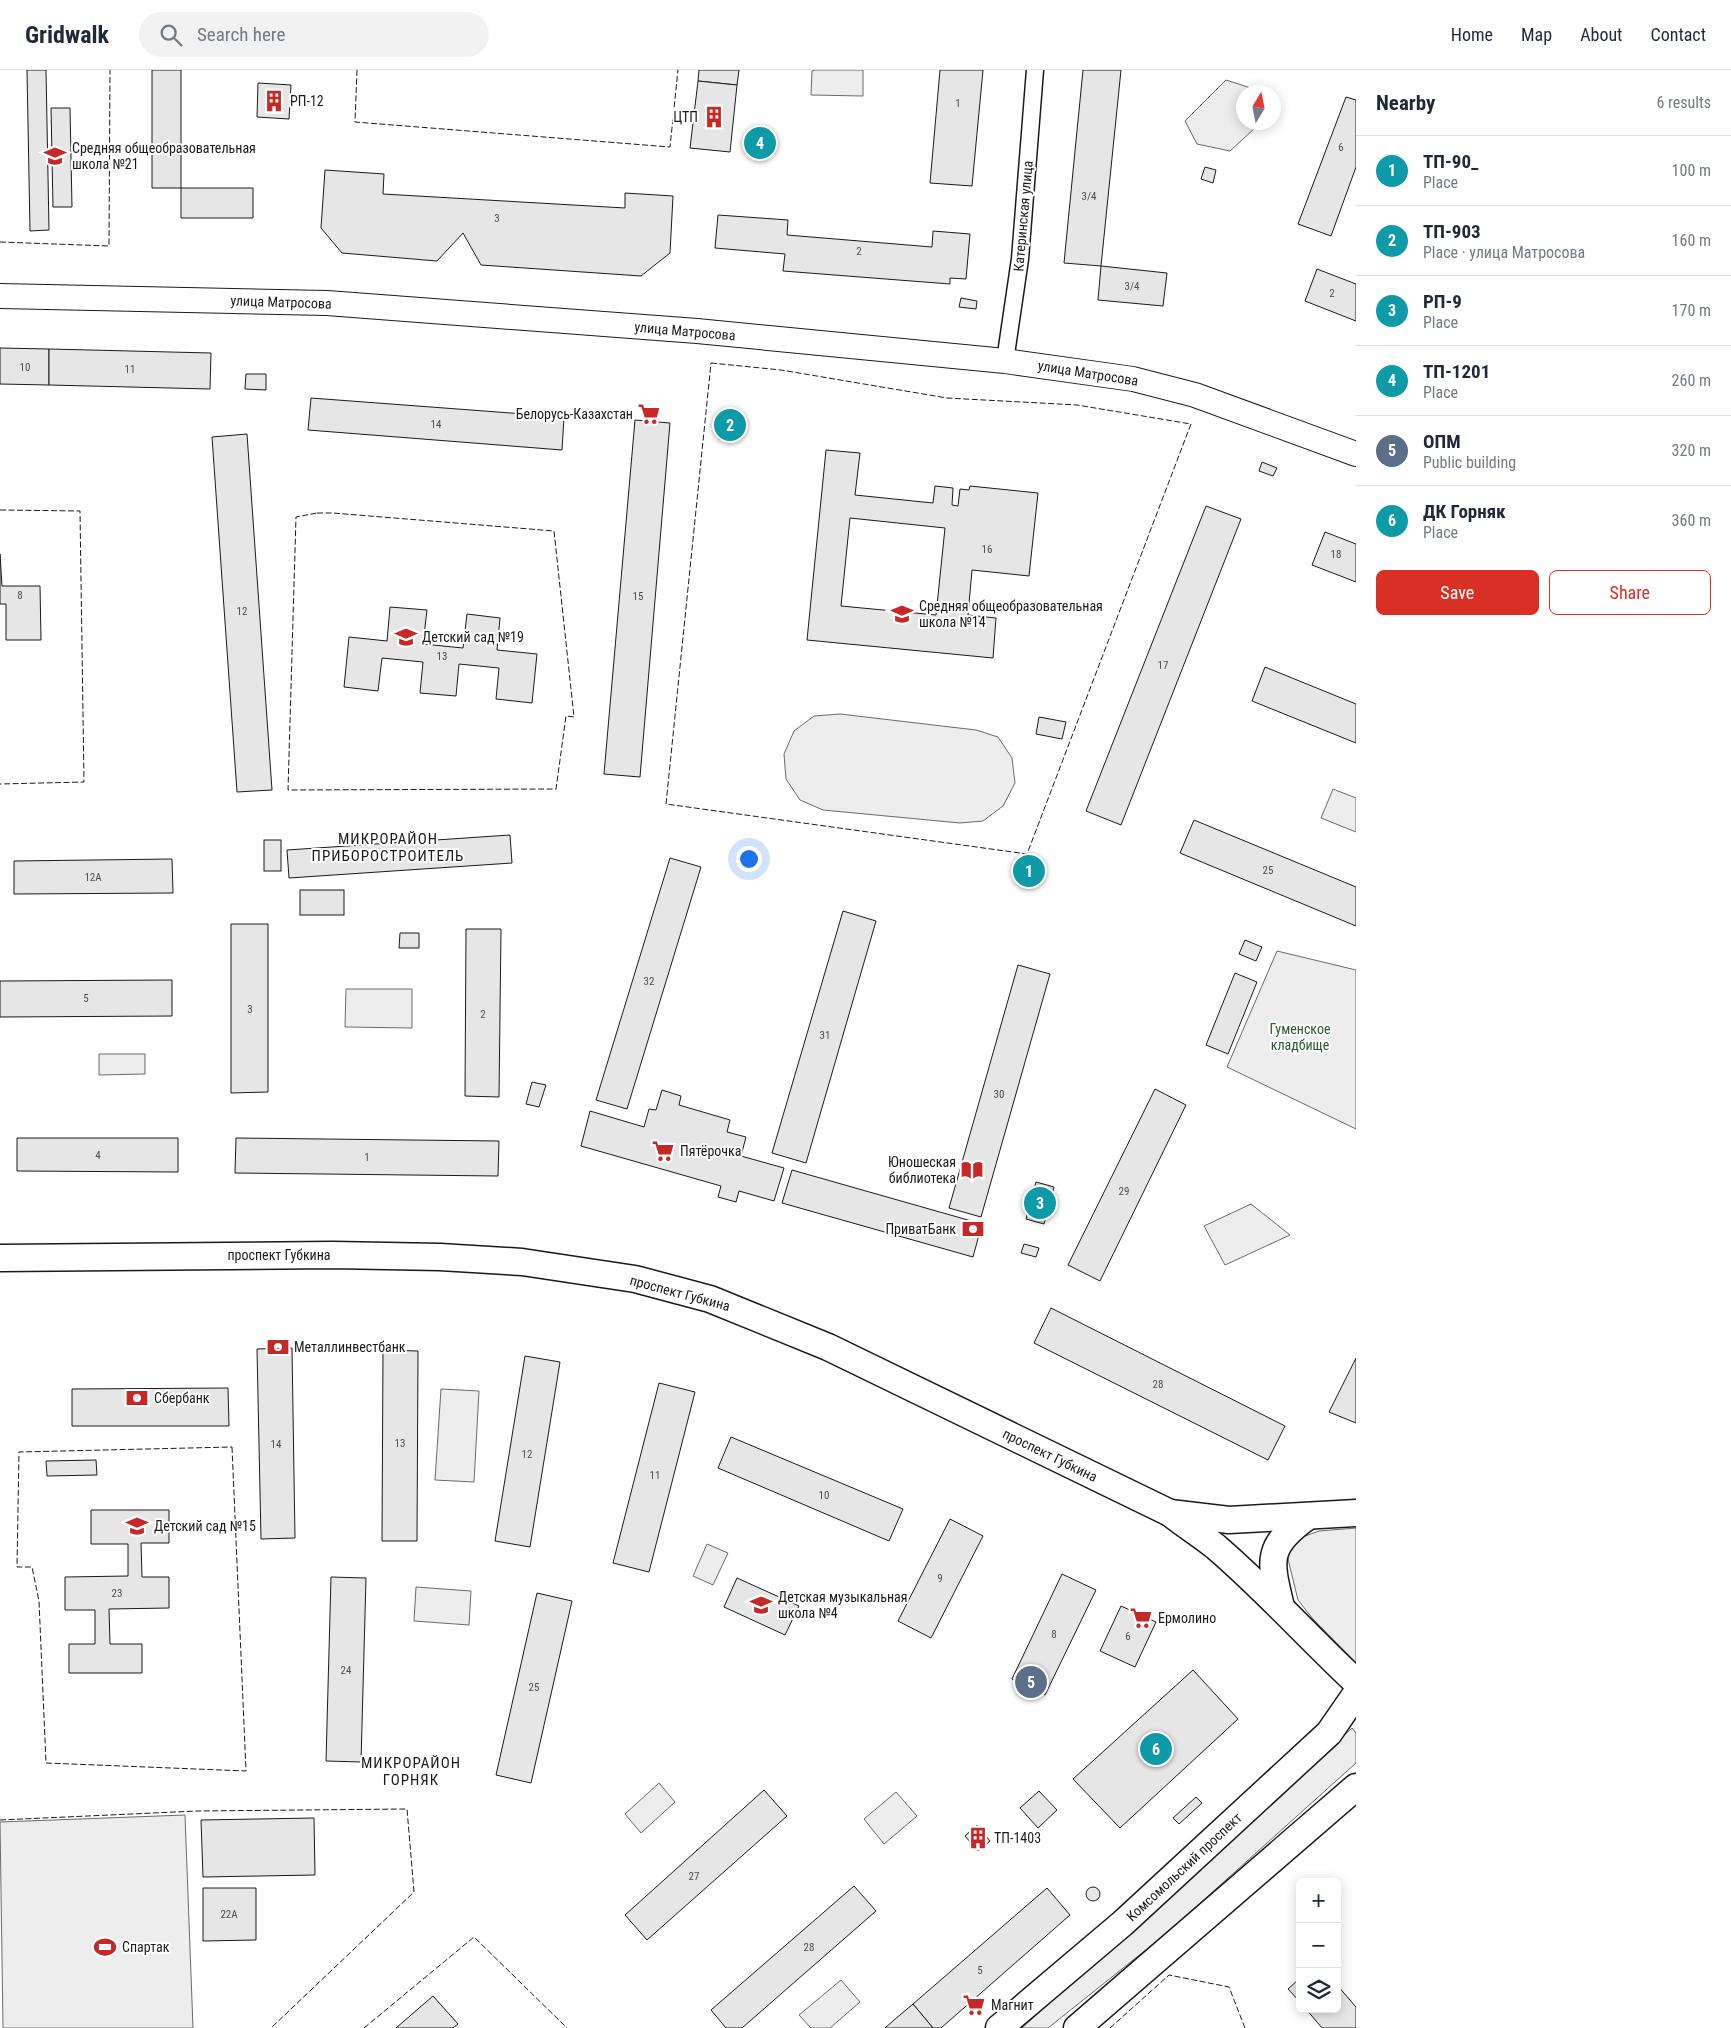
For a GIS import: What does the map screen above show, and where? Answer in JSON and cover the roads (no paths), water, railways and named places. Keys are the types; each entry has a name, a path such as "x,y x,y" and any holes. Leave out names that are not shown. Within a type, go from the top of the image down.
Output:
{"main road":[{"name":"улица Матросова","path":"0,296 327,303 697,330 1005,361 1133,379 1195,395 1356,454"},
{"name":"проспект Губкина","path":"0,1258 333,1255 440,1257 522,1262 635,1279 710,1299 828,1347 1170,1513 1215,1547 1281,1607 1320,1649 1356,1682"},
{"path":"1170,1513 1229,1520 1356,1513"},
{"path":"1281,1607 1272,1571 1274,1550 1289,1530 1307,1517"},
{"name":"Комсомольский проспект","path":"999,2028 1123,1923 1329,1733 1356,1694"},
{"path":"1077,2028 1356,1787"}],"street":[{"name":"Катеринская улица","path":"1005,361 1012,324 1020,259 1035,70"}],"place":[{"name":"РП-12","path":"274,101"},
{"name":"ЦТП","path":"714,117"},
{"name":"ТП-1201","path":"760,143"},
{"name":"Средняя общеобразовательная школа №21","path":"55,156"},
{"name":"Белорусь-Казахстан","path":"649,414"},
{"name":"ТП-903","path":"730,425"},
{"name":"Средняя общеобразовательная школа №14","path":"902,614"},
{"name":"Детский сад №19","path":"406,637"},
{"name":"ТП-90_","path":"1029,871"},
{"name":"Пятёрочка","path":"663,1151"},
{"name":"Юношеская библиотека","path":"972,1170"},
{"name":"РП-9","path":"1040,1203"},
{"name":"ПриватБанк","path":"973,1229"},
{"name":"Металлинвестбанк","path":"278,1347"},
{"name":"Сбербанк","path":"137,1398"},
{"name":"Детский сад №15","path":"137,1526"},
{"name":"Детская музыкальная школа №4","path":"761,1605"},
{"name":"Ермолино","path":"1141,1618"},
{"name":"ОПМ","path":"1031,1682"},
{"name":"ДК Горняк","path":"1156,1749"},
{"name":"ТП-1403","path":"978,1838"},
{"name":"Спартак","path":"105,1947"},
{"name":"Магнит","path":"974,2005"}],"district":[{"name":"МИКРОРАЙОН ПРИБОРОСТРОИТЕЛЬ","path":"388,848"},
{"name":"МИКРОРАЙОН ГОРНЯК","path":"411,1772"}],"park label":[{"name":"Гуменское кладбище","path":"1300,1038"}]}
